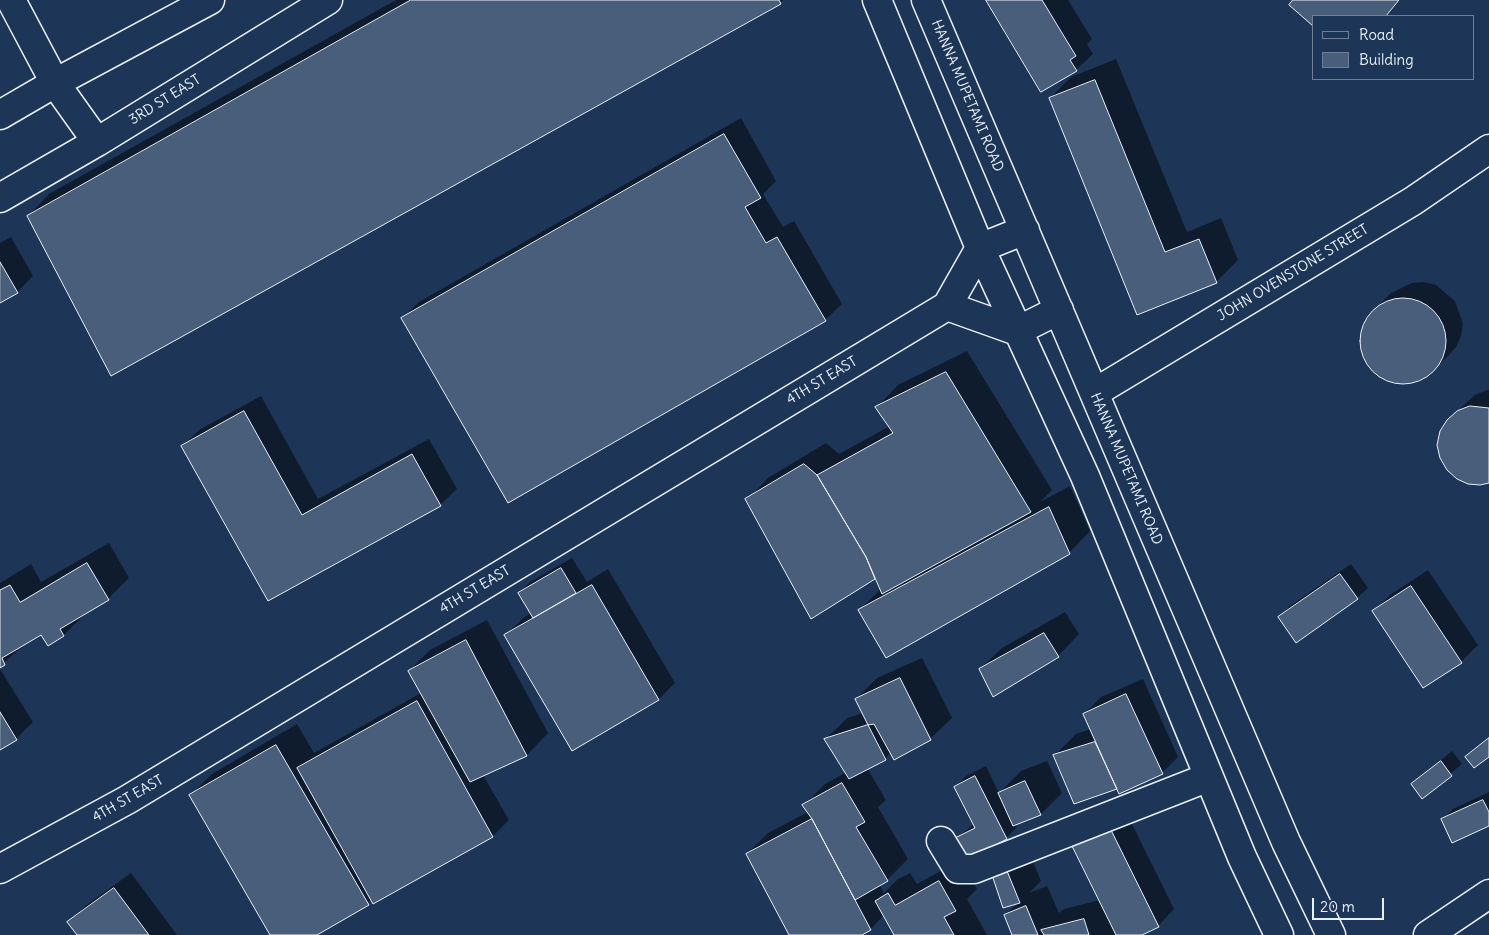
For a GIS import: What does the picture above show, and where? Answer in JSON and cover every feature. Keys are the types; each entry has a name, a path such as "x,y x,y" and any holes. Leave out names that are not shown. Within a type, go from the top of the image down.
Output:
{"street":[{"path":"11,0 55,83 97,142"},
{"path":"0,115 55,83 210,0"},
{"name":"3RD ST EAST","path":"0,198 97,142 328,0"},
{"path":"878,0 980,248 1085,476 1242,857 1269,931"},
{"name":"HANNA MUPETAMI ROAD","path":"926,0 1286,842 1331,935"},
{"name":"JOHN OVENSTONE STREET","path":"1094,393 1413,201 1489,149"},
{"path":"980,248 1025,230"},
{"name":"4TH ST EAST","path":"0,869 135,795 946,306 980,248"},
{"path":"946,306 1017,331 1059,310"},
{"path":"1085,476 1121,459"},
{"path":"941,841 958,869 974,869 1209,777"},
{"path":"1428,935 1489,894"}],"building":[{"path":"411,0 779,0 781,4 111,376 27,216"},
{"path":"986,0 1042,0 1076,56 1070,60 1077,71 1041,92"},
{"path":"1293,0 1399,0 1387,15 1312,15 1312,25 1289,5"},
{"path":"1095,80 1165,252 1199,239 1217,283 1137,315 1049,98"},
{"path":"724,134 761,198 745,207 766,243 777,237 826,321 508,503 401,318"},
{"path":"0,262 18,293 0,303"},
{"path":"1403,298 1420,301 1434,310 1443,324 1446,341 1443,358 1434,372 1420,381 1403,384 1386,381 1372,372 1363,358 1360,341 1363,324 1372,310 1386,301"},
{"path":"946,372 1031,512 882,594 866,557 817,475 893,433 875,407"},
{"path":"1470,406 1489,408 1489,483 1480,485 1468,484 1457,479 1447,470 1440,458 1437,445 1440,431 1447,420 1457,411"},
{"path":"244,411 302,515 412,454 441,506 268,601 181,446"},
{"path":"804,464 817,475 866,557 875,579 811,619 745,499"},
{"path":"1049,507 1070,554 886,658 858,610"},
{"path":"87,563 109,600 60,629 64,636 48,646 41,635 2,658 5,665 0,668 0,590 10,585 20,602"},
{"path":"561,568 576,593 533,618 518,593"},
{"path":"1340,574 1358,599 1296,643 1278,617"},
{"path":"592,585 659,700 572,751 504,635"},
{"path":"1411,586 1462,663 1423,688 1372,611"},
{"path":"1044,633 1059,657 993,697 979,669"},
{"path":"466,640 527,756 470,782 408,671"},
{"path":"900,678 931,740 894,760 874,724 868,725 855,699"},
{"path":"1126,694 1163,774 1119,794 1083,714"},
{"path":"417,701 493,837 373,904 297,768"},
{"path":"0,712 17,740 0,750"},
{"path":"868,725 886,760 849,779 824,739"},
{"path":"1489,738 1489,757 1474,768 1465,757"},
{"path":"1095,742 1117,789 1074,804 1053,755"},
{"path":"276,745 369,905 317,935 270,935 189,795"},
{"path":"1441,761 1452,776 1422,799 1411,784"},
{"path":"975,776 1007,839 966,860 955,838 975,828 954,787"},
{"path":"1025,781 1041,815 1013,826 998,793"},
{"path":"842,783 865,822 856,827 888,881 855,900 812,819 802,805"},
{"path":"1483,800 1489,812 1489,826 1452,843 1441,819"},
{"path":"812,819 871,930 862,935 789,935 746,854"},
{"path":"1110,828 1159,927 1142,935 1116,935 1072,846"},
{"path":"1005,866 1020,903 1003,908 990,869"},
{"path":"939,881 956,911 944,917 954,935 894,935 875,901 888,893 895,905"},
{"path":"114,888 149,935 77,935 67,922"},
{"path":"1026,906 1038,935 1012,935 1004,915"},
{"path":"1084,919 1089,935 1044,935 1041,930"}]}
